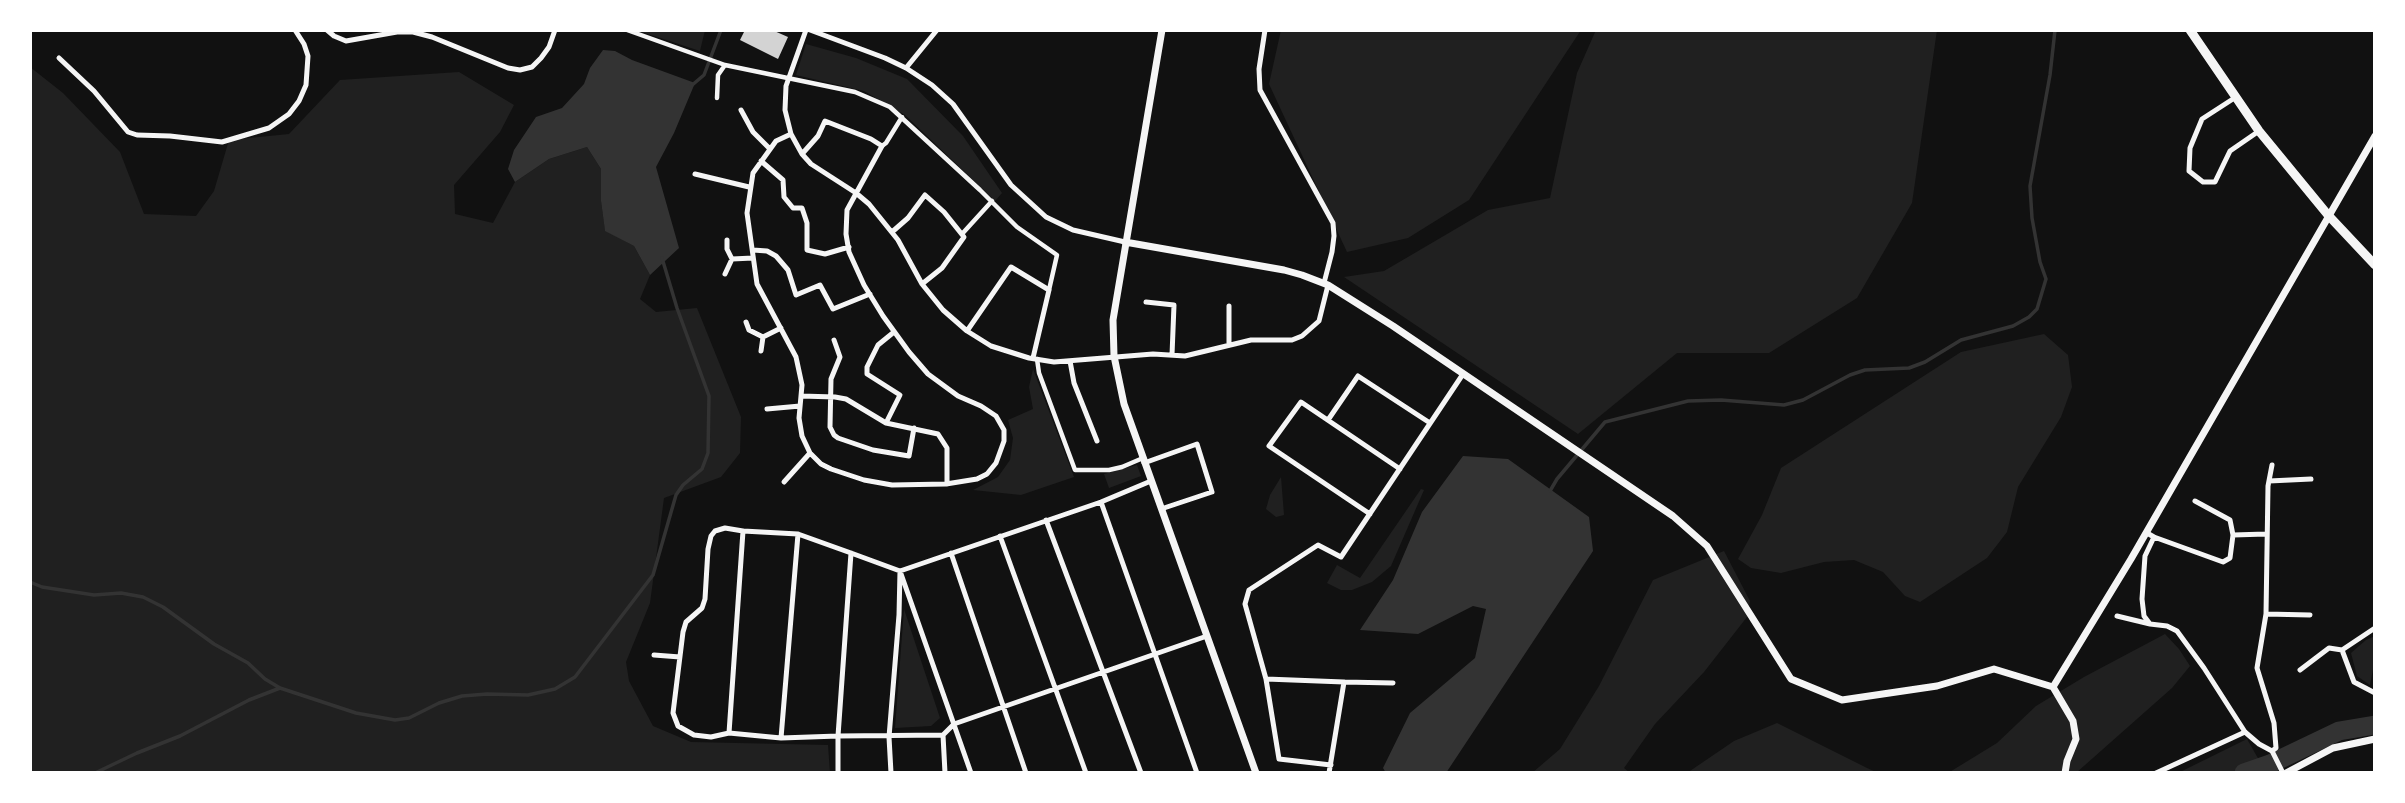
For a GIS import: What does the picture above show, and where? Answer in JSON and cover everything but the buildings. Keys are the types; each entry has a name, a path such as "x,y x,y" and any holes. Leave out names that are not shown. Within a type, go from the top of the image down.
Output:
{"main road":[{"path":"2190,30 2259,131 2328,215 2375,265"}],"street":[{"path":"59,58 94,91 128,132 222,142 269,128 289,114 299,101 306,85 308,56 295,30"},
{"path":"327,30 346,41 413,32 508,68 520,69 532,67 541,58 549,47 555,30"},
{"path":"364,30 366,38"},
{"path":"627,30 725,65 855,92 890,107 1017,227 1057,255 1035,359 1075,470 1109,470 1197,444 1212,492 1161,509"},
{"path":"1265,30 1259,69 1260,90 1333,223 1332,252 1326,284 1319,321 1302,336 1292,340 1251,340 1185,356 1114,356 1054,362 991,346 967,331 943,310 922,284 892,232 869,204 811,164 802,154 790,134 785,110 789,77 808,30 906,68 932,85 953,104 1011,185 1046,217 1073,230 1125,243 1284,270 1326,284 1673,516 1707,546 1791,679 1842,700 1937,686 1994,669 2053,687 2073,721 2076,739 2065,773"},
{"path":"906,68 937,30"},
{"path":"1161,30 1125,243 1114,320 1114,356 1124,404 1143,461 1256,773"},
{"path":"717,98 718,75 725,65"},
{"path":"2236,97 2202,118 2190,148 2189,171 2203,182 2215,182 2230,151 2259,131"},
{"path":"741,110 753,132 770,149"},
{"path":"790,134 776,141 753,173 747,213 757,284 796,357 802,385 799,418 802,436 810,453 821,464 864,480 892,485 947,484 976,479 987,474 1001,453 1004,430 996,416 958,396 928,374 894,331 870,294 846,234 847,210 882,146 886,144 902,117"},
{"path":"802,154 818,136 825,121 882,146"},
{"path":"2053,687 2150,535 2328,215 2375,136"},
{"path":"761,161 783,180 784,197 793,208 802,208 807,223 807,250 825,254 849,247"},
{"path":"695,174 749,187"},
{"path":"892,232 908,218 925,195 944,212 964,237 951,257 922,284"},
{"path":"962,234 992,201"},
{"path":"727,240 727,249 732,259"},
{"path":"753,250 767,251 776,256 788,270 796,295 820,285 833,309 870,294"},
{"path":"732,259 753,258"},
{"path":"724,274 732,259"},
{"path":"967,331 1011,267 1049,290"},
{"path":"1146,302 1174,305 1172,355"},
{"path":"1228,306 1229,345"},
{"path":"746,322 749,330 762,337"},
{"path":"762,337 781,328"},
{"path":"886,423 900,395 867,374 867,367 878,345 894,331"},
{"path":"761,351 762,337"},
{"path":"834,340 839,357 831,379 830,427 838,438 873,450 909,456 914,428"},
{"path":"1070,361 1074,383 1097,441"},
{"path":"1331,765 1279,759 1266,678 1245,604 1249,590 1318,545 1341,558 1463,374"},
{"path":"1328,420 1358,376 1430,423"},
{"path":"801,396 831,397 856,404 886,423 932,431 943,439 948,458 947,484"},
{"path":"1370,514 1269,446 1301,402 1400,469"},
{"path":"766,409 800,405"},
{"path":"784,482 810,453"},
{"path":"2272,465 2266,534 2266,614 2257,668 2274,723 2274,753"},
{"path":"2269,481 2311,479"},
{"path":"1151,481 1101,502 900,571 798,534 725,528 715,531 708,549 705,599 702,608 686,622 673,713 678,726 694,735 711,737 729,733 781,738 943,735 954,724 1207,636"},
{"path":"2150,535 2223,562 2230,558 2233,535 2230,520 2195,501"},
{"path":"1101,502 1198,773"},
{"path":"1046,520 1141,773"},
{"path":"729,733 743,531"},
{"path":"781,738 798,534"},
{"path":"2233,535 2266,534"},
{"path":"2150,535 2145,556 2142,599 2144,616 2150,624"},
{"path":"1000,536 1086,773"},
{"path":"838,773 838,736 851,553"},
{"path":"951,553 1027,773"},
{"path":"900,571 971,773"},
{"path":"891,773 889,737 900,571"},
{"path":"2266,614 2310,615"},
{"path":"2117,616 2167,626 2177,631 2204,667 2245,732 2274,753 2284,773 2333,748 2375,739"},
{"path":"2300,670 2329,649 2342,650 2375,628"},
{"path":"2342,650 2354,682 2375,693"},
{"path":"654,655 680,657"},
{"path":"1266,678 1393,683"},
{"path":"1329,773 1344,682"},
{"path":"2156,773 2245,732"},
{"path":"943,735 945,773"}],"shaded area":[{"path":"636,30 705,30 700,51"},
{"path":"1281,30 1581,30 1469,200 1408,238 1347,252 1269,84"},
{"path":"1596,30 1937,30 1912,203 1857,298 1769,353 1677,353 1578,434 1344,277 1384,271 1488,210 1550,198 1577,73"},
{"path":"806,44 856,58 907,79 963,136 1002,193 995,201 905,115 864,91 796,75"},
{"path":"603,50 615,51 695,83 656,167 679,248 650,275 634,246 605,231 601,169 587,147 549,159 515,182 508,169 514,150 536,117 562,108 584,84 590,68"},
{"path":"30,67 63,93 120,152 144,214 196,216 214,191 229,140 289,134 340,80 459,72 514,105 500,132 454,185 455,214 493,223 515,182 549,159 587,147 601,169 605,230 634,246 650,275 640,299 656,312 697,308 741,417 740,453 721,477 664,498 650,603 626,662 629,681 653,726 691,742 828,745 830,773 30,773"},
{"path":"2044,334 2068,355 2072,387 2061,417 2018,487 2007,532 1987,558 1920,602 1905,596 1883,572 1854,560 1824,562 1781,573 1751,568 1738,559 1762,515 1781,468 1961,352"},
{"path":"1033,369 1074,477 1021,495 973,490 998,477 1010,460 1013,438 1008,420 1033,409 1029,387"},
{"path":"1463,456 1508,459 1589,517 1593,551 1446,773 1386,773 1383,768 1410,713 1475,658 1486,609 1473,606 1418,634 1360,630 1393,580 1422,512"},
{"path":"1137,465 1141,476 1109,488 1104,474"},
{"path":"1281,477 1284,515 1276,517 1266,509 1270,495"},
{"path":"1421,489 1424,490 1391,566 1372,582 1352,590 1341,590 1327,583 1337,565 1360,578"},
{"path":"1724,551 1750,601 1747,617 1704,672 1655,724 1624,768 1630,773 1532,773 1560,749 1599,686 1653,580"},
{"path":"904,609 940,718 931,726 895,728"},
{"path":"2165,634 2190,666 2172,688 2076,773 1948,773 1997,743 2036,706"},
{"path":"2375,636 2375,659 2370,685 2357,676 2351,653"},
{"path":"1777,723 1878,773 1687,773 1734,741"},
{"path":"2247,739 2259,760 2234,773 2178,773"}],"waterway":[{"path":"691,86 704,75 721,30"},
{"path":"1550,491 1605,422 1688,401 1721,400 1784,405 1803,400 1865,370 1909,368 1925,362 1961,340 2013,326 2029,317 2037,309 2046,279 2032,218 2030,186 2050,75 2055,30"},
{"path":"30,582 42,587 94,595 121,593 143,597 163,607 214,644 248,663 265,679 280,688 356,713 395,720 409,718 439,703 462,696 528,695 555,689 575,677 653,575 676,495 683,485 702,469 708,453 709,396 662,258"},
{"path":"95,773 280,688"},
{"path":"2244,773 2270,764 2339,731 2375,725"}]}
